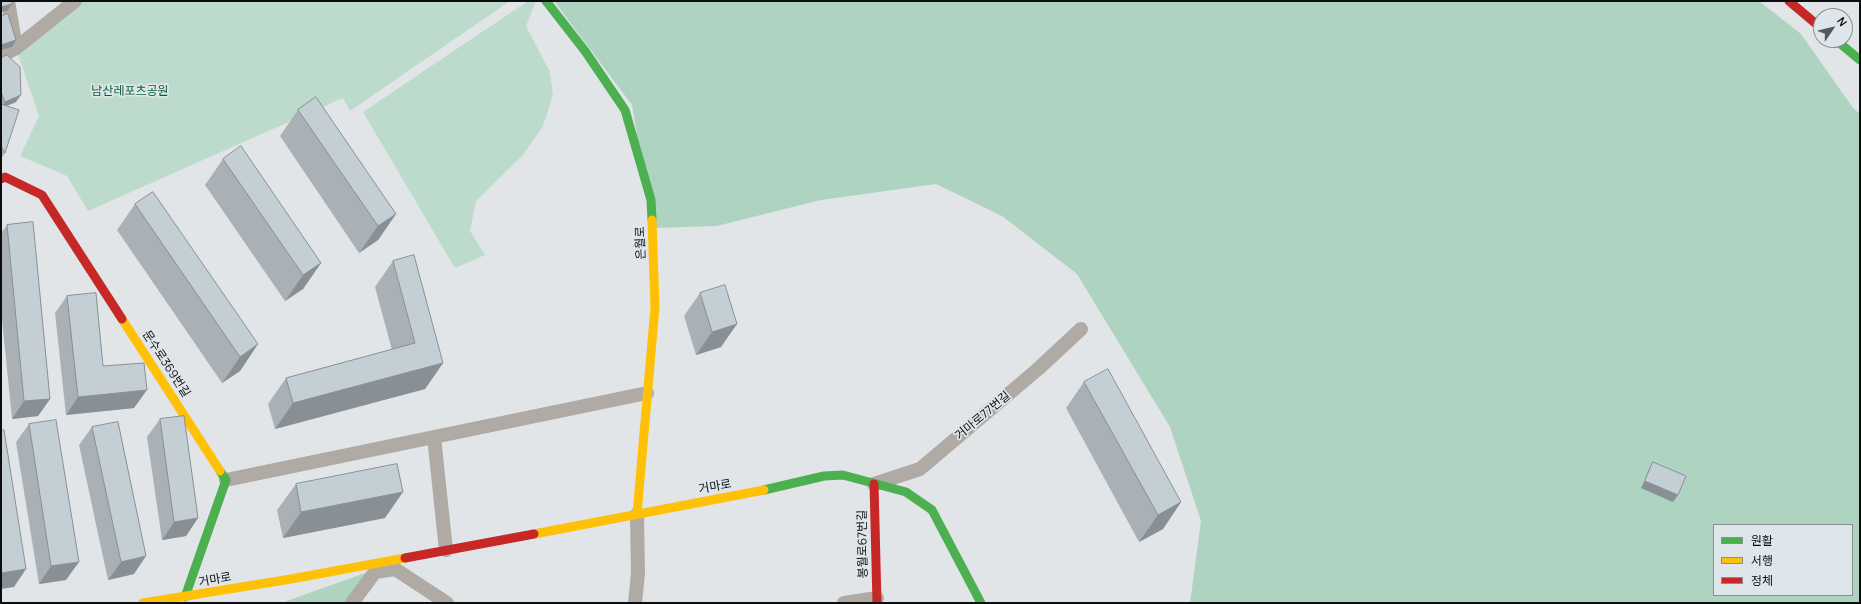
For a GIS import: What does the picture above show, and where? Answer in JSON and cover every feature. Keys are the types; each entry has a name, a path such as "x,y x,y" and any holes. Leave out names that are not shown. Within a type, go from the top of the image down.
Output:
{"street":[{"path":"8,1 16,48"},
{"path":"1,56 16,48 76,1"},
{"name":"은월로","path":"546,1 585,51 625,110 639,154 651,200 655,307 637,514"},
{"path":"1789,1 1813,21"},
{"path":"1846,48 1860,60"},
{"name":"문수로369번길","path":"1,179 5,177 42,195 226,480"},
{"name":"거마로77번길","path":"874,484 920,469 1038,369 1082,329"},
{"path":"185,597 226,480 647,393"},
{"path":"434,437 446,550"},
{"name":"거마로","path":"143,603 291,579 762,491 824,476 843,476 906,492 932,510 980,603"},
{"name":"봉월로67번길","path":"874,484 877,600"},
{"path":"635,603 638,573 637,514"},
{"path":"352,603 375,572 395,569 447,603"},
{"path":"844,603 877,600"}],"green space":[{"name":"남산레포츠공원","path":"79,1 510,1 350,111 343,98 88,211 67,176 20,156 39,116 16,48"},
{"path":"528,1 536,1 526,26 550,72 553,95 543,126 523,155 476,201 470,231 485,255 455,268 363,112"},
{"path":"554,1 1759,1 1801,34 1853,108 1860,114 1860,603 1190,603 1201,521 1170,427 1077,274 1002,216 936,184 821,200 717,226 653,228 632,105"},
{"path":"368,572 345,603 281,603"}],"building":[{"path":"1,1 11,1 12,4 1,7"},
{"path":"8,14 16,40 1,45 1,16"},
{"path":"7,55 20,67 21,95 5,102 1,92 1,58"},
{"path":"316,97 396,214 378,226 298,110"},
{"path":"1,104 19,110 5,153 1,146"},
{"path":"241,146 321,263 303,275 223,159"},
{"path":"153,192 258,344 240,357 135,204"},
{"path":"33,222 50,399 24,401 7,225"},
{"path":"414,255 443,363 293,403 286,378 415,343 393,261"},
{"path":"725,285 737,324 712,332 700,293"},
{"path":"96,293 103,366 144,363 147,390 78,397 67,296"},
{"path":"1108,369 1181,502 1158,515 1084,382"},
{"path":"184,416 198,518 174,522 160,419"},
{"path":"56,420 79,562 51,566 29,424"},
{"path":"118,422 146,556 121,562 92,427"},
{"path":"4,430 26,569 1,573 1,431"},
{"path":"1653,462 1686,476 1678,495 1645,481"},
{"path":"397,464 403,492 301,512 296,484"}],"traffic: fast":[{"path":"546,1 585,51 625,110 651,200 652,220"},
{"path":"1846,48 1860,60"},
{"path":"185,597 226,480 220,471"},
{"path":"764,490 824,476 843,475 906,492 932,510 981,603"}],"traffic: slow":[{"path":"637,514 655,307 652,220"},
{"path":"122,319 220,471"},
{"path":"534,534 764,490"},
{"path":"143,603 291,579 405,558"}],"traffic: jam":[{"path":"1789,1 1813,21"},
{"path":"1,179 5,177 42,195 122,319"},
{"path":"874,484 877,603"},
{"path":"405,558 534,534"}]}
